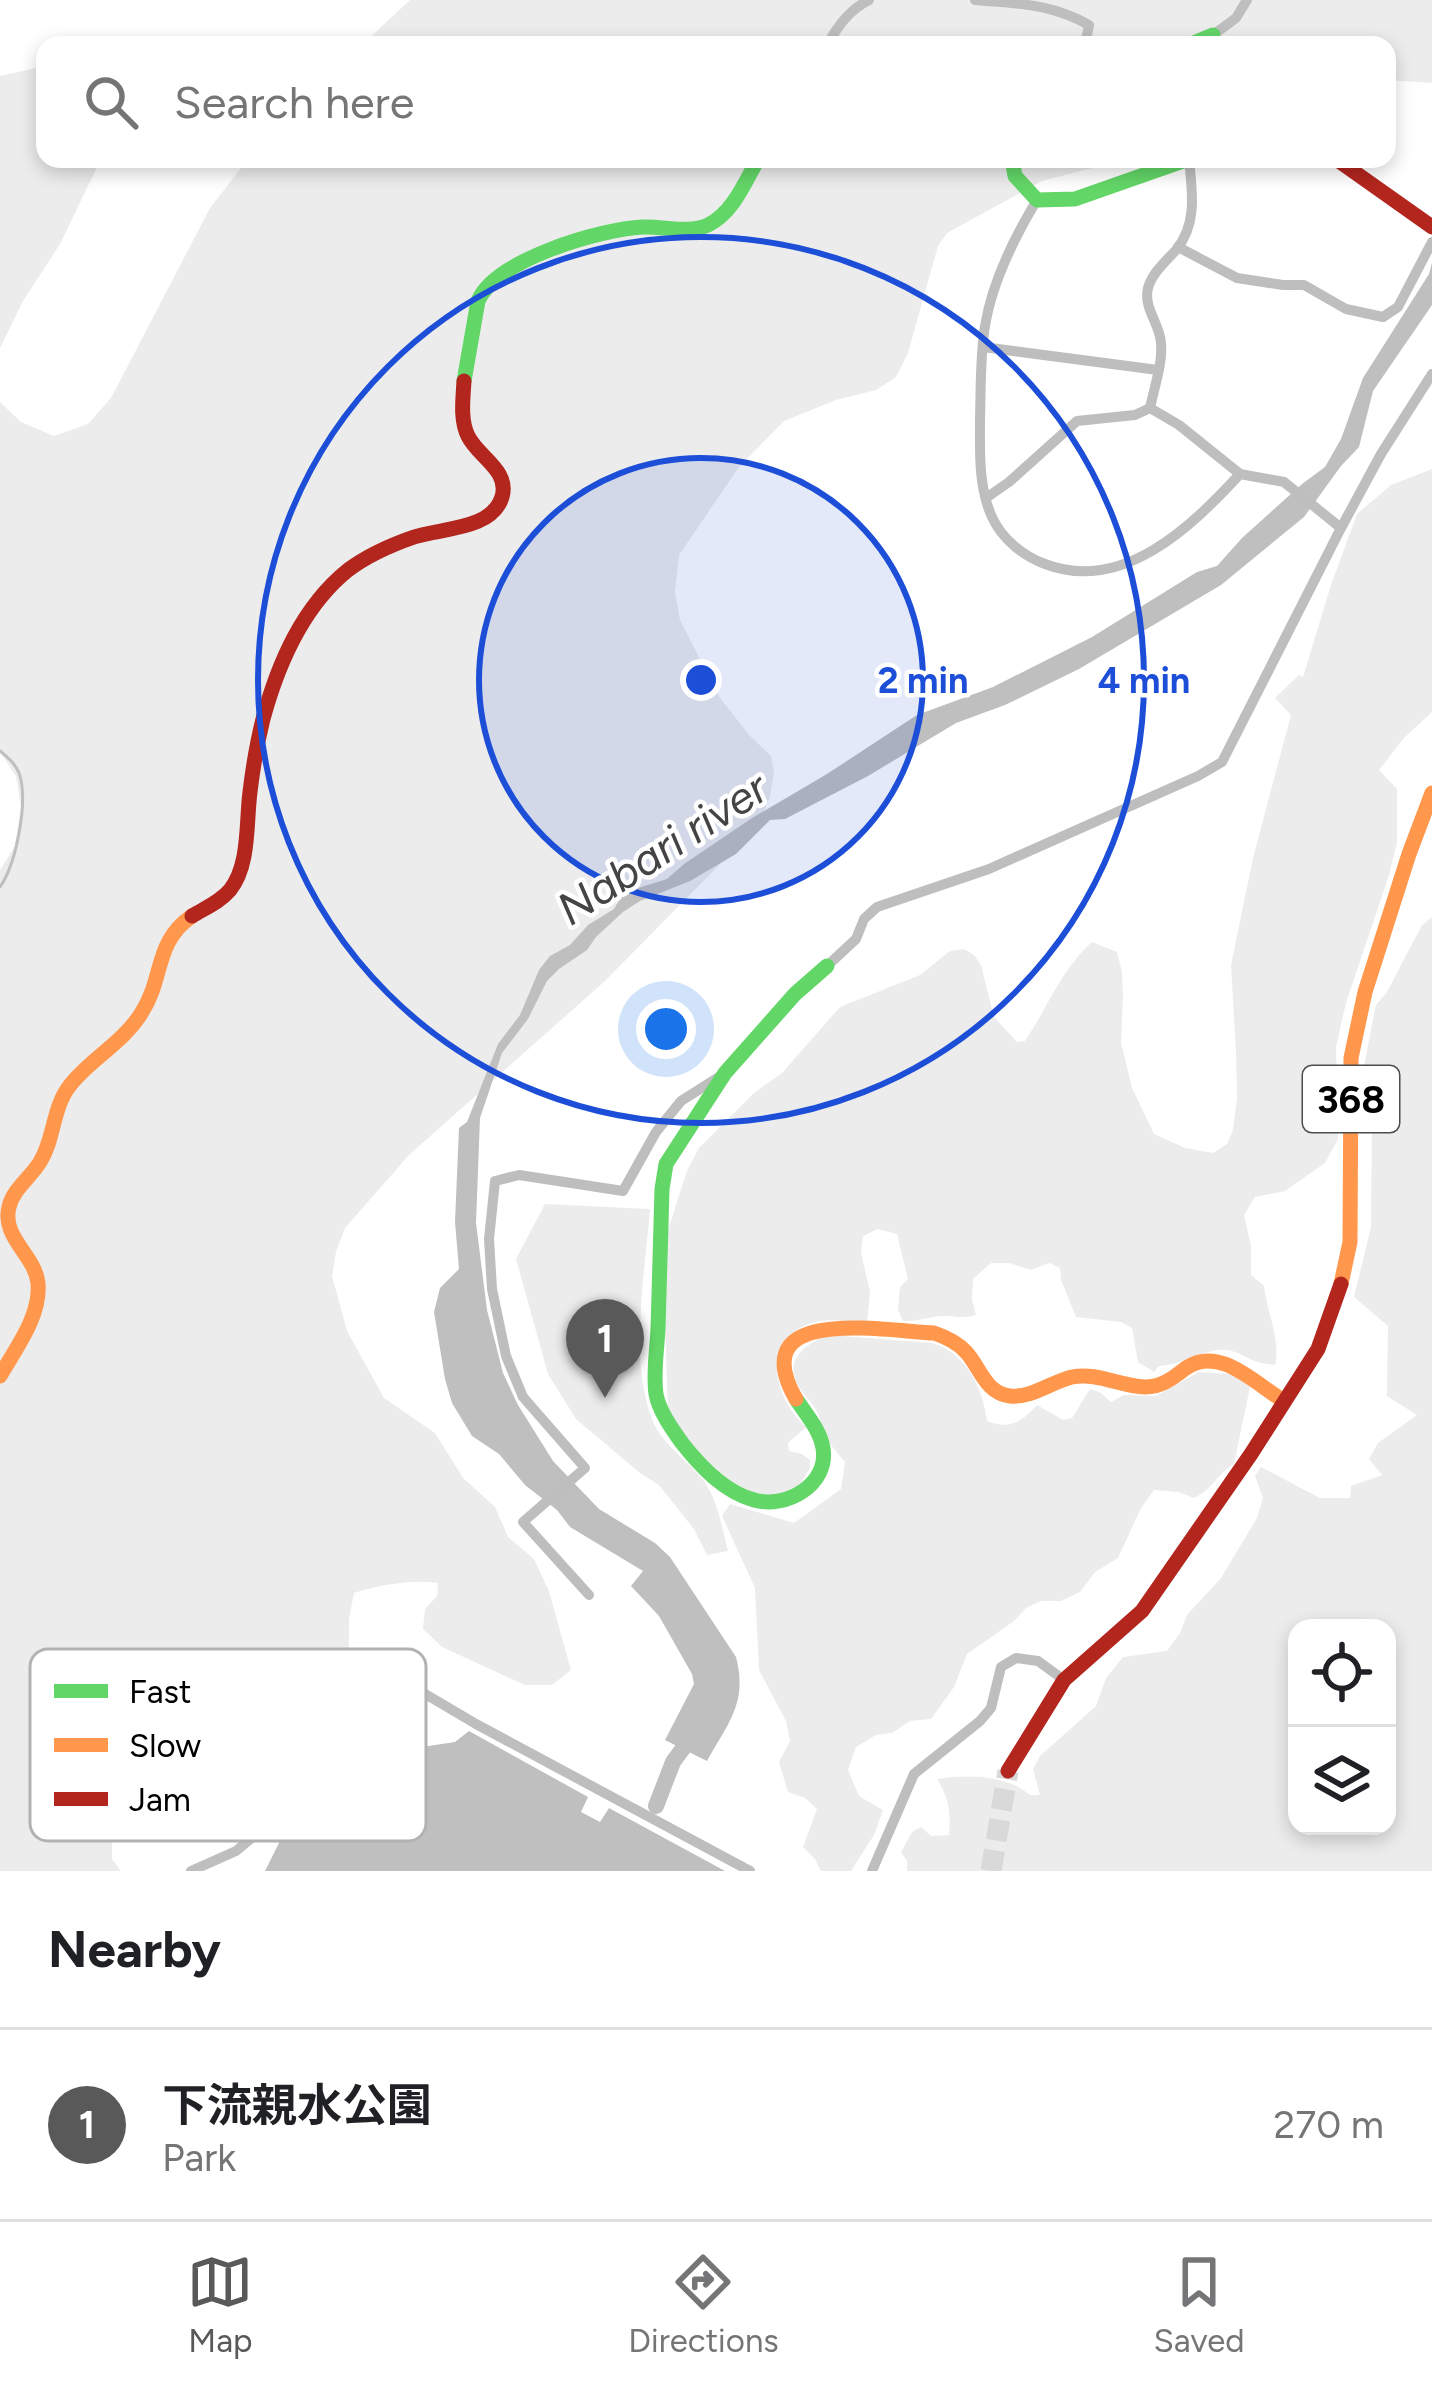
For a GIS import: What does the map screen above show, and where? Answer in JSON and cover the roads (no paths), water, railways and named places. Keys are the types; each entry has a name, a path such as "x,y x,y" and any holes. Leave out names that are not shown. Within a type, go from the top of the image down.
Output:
{"main road":[{"path":"0,1376 30,1319 39,1288 36,1272 7,1233 4,1220 9,1205 39,1164 59,1102 70,1086 140,1019 176,928 220,900 234,884 253,766 291,641 327,589 367,558 421,534 478,520 500,502 499,475 468,438 461,414 473,316 484,286 514,263 623,229 700,229 726,211 752,168"},
{"path":"1014,168 1036,200 1056,202 1163,168"},
{"path":"1349,168 1432,227"},
{"name":"368","path":"1008,1771 1064,1680 1142,1611 1318,1349 1343,1280 1350,1241 1351,1058 1364,992 1432,793"},
{"path":"827,966 795,994 724,1073 666,1164 656,1395 675,1436 722,1482 762,1504 780,1504 806,1490 819,1473 822,1442 784,1378 788,1350 813,1330 934,1333 968,1354 992,1390 1009,1396 1095,1376 1159,1386 1206,1358 1230,1364 1284,1401"}],"street":[{"path":"833,36 845,18 869,0"},
{"path":"975,0 1066,12 1088,25 1086,36"},
{"path":"1213,35 1236,18 1247,0"},
{"path":"1150,408 1161,340 1149,309 1148,288 1190,227 1190,168"},
{"path":"1036,200 994,294 983,347 980,458 993,519 1009,541 1032,559 1059,569 1089,572 1133,561 1200,518 1240,474"},
{"path":"1178,247 1237,278 1304,285 1346,309 1383,316 1398,307 1432,242"},
{"path":"983,347 1157,370"},
{"path":"827,966 856,939 864,919 877,908 989,868 1222,762 1381,454 1432,374"},
{"path":"986,498 1077,422 1135,415 1150,408"},
{"path":"1150,408 1179,424 1240,474 1284,482 1341,528"},
{"path":"589,1595 523,1522 585,1468 523,1397 506,1356 491,1272 495,1181 519,1175 623,1191 656,1132 681,1101 724,1073"},
{"path":"872,1871 914,1774 991,1708 1001,1667 1016,1658 1038,1661 1064,1680"},
{"path":"426,1695 750,1871"},
{"path":"191,1871 247,1841"}],"waterway":[{"path":"0,751 17,769 22,785 16,848 0,887"},
{"name":"Nabari river","path":"656,1806 673,1762 695,1732"}],"tunnel":[{"path":"991,1871 1008,1771"}],"place":[{"name":"下流親水公園","path":"605,1398"}]}
